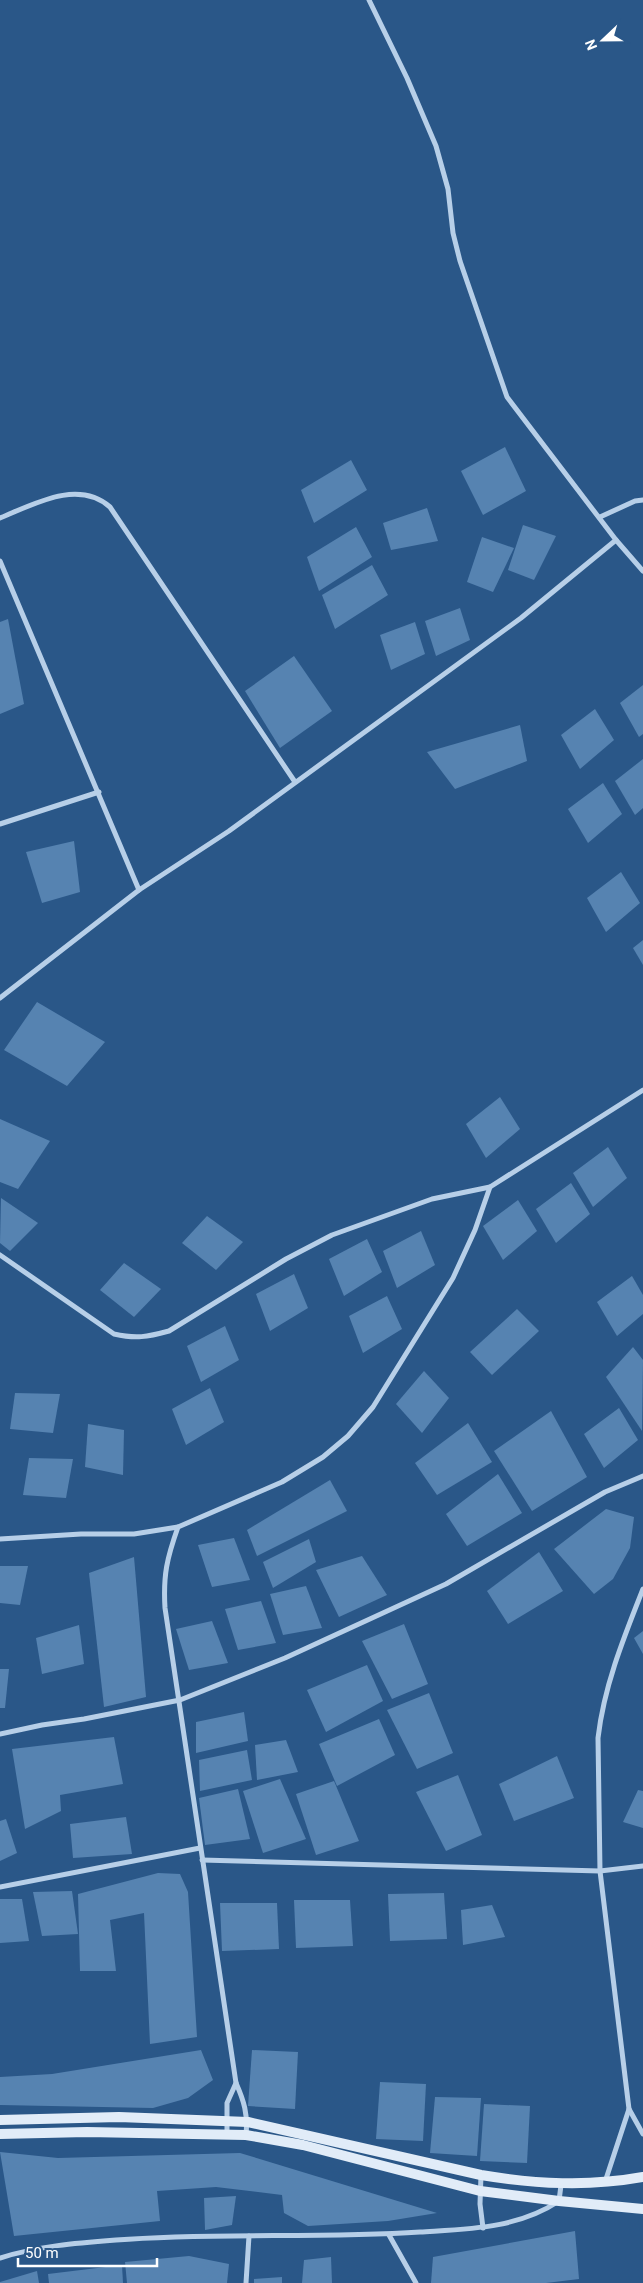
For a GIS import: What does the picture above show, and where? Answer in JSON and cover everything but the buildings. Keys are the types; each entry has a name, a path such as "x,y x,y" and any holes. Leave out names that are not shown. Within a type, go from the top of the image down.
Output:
{"main road":[{"path":"0,2120 119,2117 227,2120 248,2122 481,2175 516,2181 562,2185 643,2177"},
{"path":"0,2134 87,2132 227,2133 246,2135 302,2145 480,2190 559,2201 643,2209"}],"street":[{"path":"369,0 436,146 448,189 453,233 460,261 507,397 616,540 643,571"},
{"path":"0,518 52,497 76,494 100,498 110,507 295,782"},
{"path":"600,518 635,501 643,500"},
{"path":"0,998 139,890 229,831 521,618 616,540"},
{"path":"0,561 139,890"},
{"path":"0,824 99,792"},
{"path":"0,1255 114,1334 132,1338 148,1337 169,1331 286,1259 332,1235 432,1199 490,1187 643,1090"},
{"path":"0,1539 81,1534 134,1534 178,1527 282,1482 303,1471 323,1457 358,1425 373,1407 453,1278 475,1230 490,1187"},
{"path":"0,1734 42,1725 84,1720 180,1700 285,1658 470,1572 605,1492 643,1476"},
{"path":"178,1527 167,1558 164,1582 165,1608 236,2082 245,2102 248,2122 246,2135"},
{"path":"643,1589 619,1650 600,1718 598,1738 600,1872 629,2109 643,2134"},
{"path":"0,1887 200,1848"},
{"path":"202,1860 600,1872 643,1866"},
{"path":"227,2133 227,2103 236,2082"},
{"path":"605,2182 629,2109"},
{"path":"481,2175 480,2190 483,2228"},
{"path":"0,2258 54,2245 166,2236 389,2234 483,2228 544,2211 559,2201 562,2185"},
{"path":"389,2234 416,2283"},
{"path":"246,2283 249,2236"}]}
